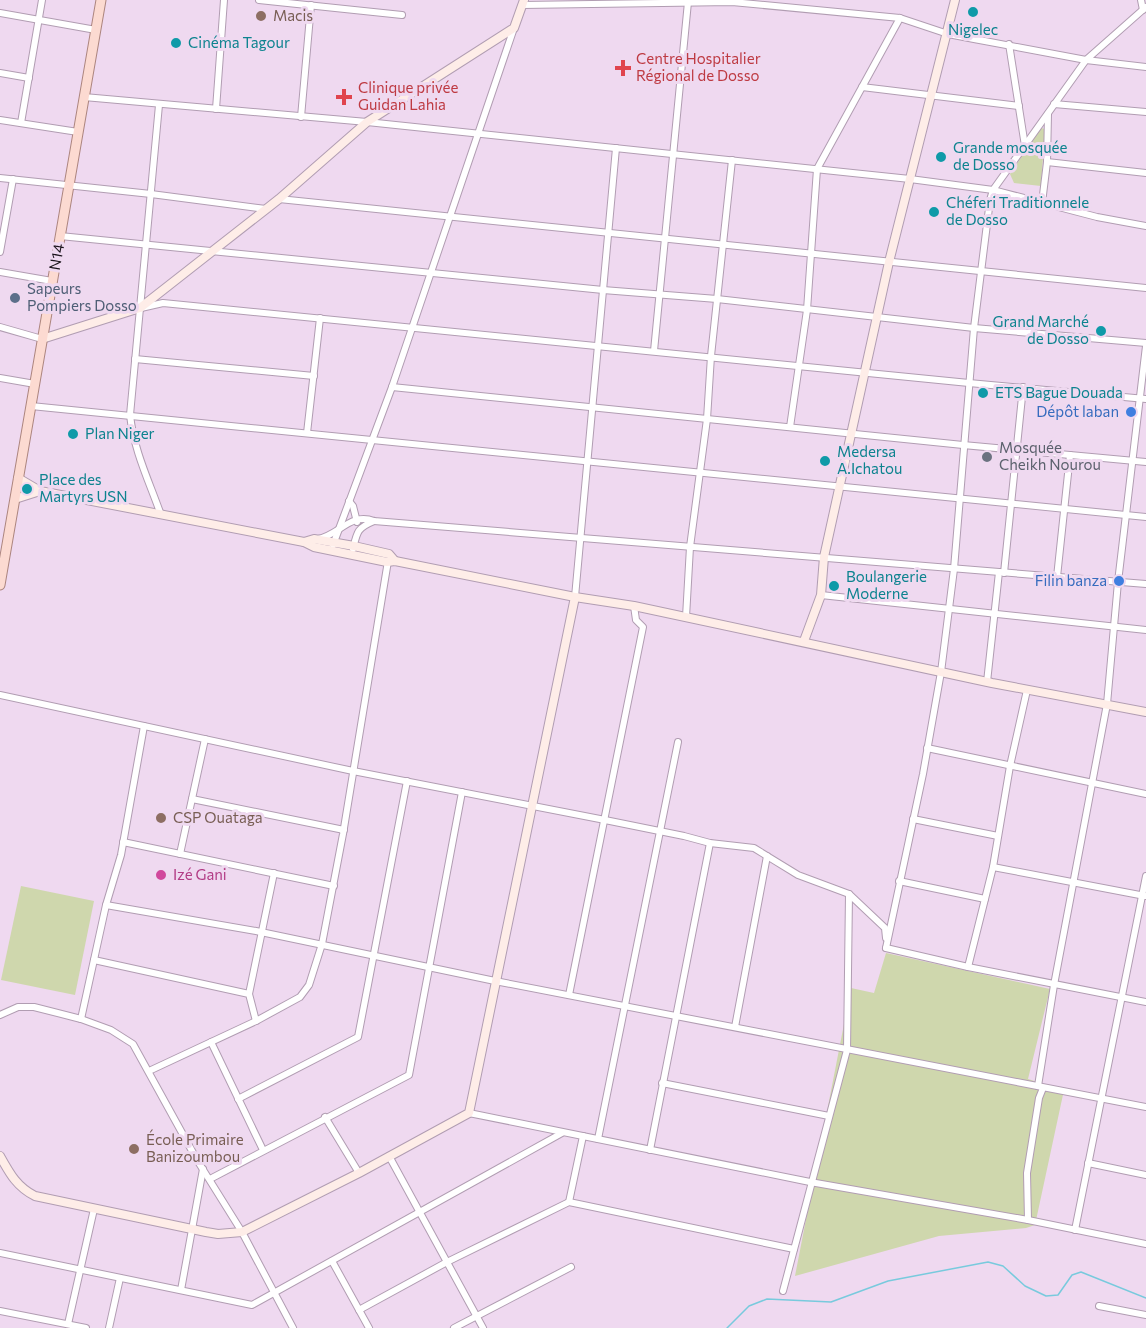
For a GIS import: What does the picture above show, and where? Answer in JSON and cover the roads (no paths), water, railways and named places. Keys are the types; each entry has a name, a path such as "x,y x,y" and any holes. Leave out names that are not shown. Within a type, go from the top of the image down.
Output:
{"main road":[{"name":"N14","path":"0,585 3,551 15,499 101,0"}],"street":[{"path":"21,123 42,0"},
{"path":"216,110 224,0"},
{"path":"259,0 402,15"},
{"path":"804,642 821,596 824,557 876,317 955,0"},
{"path":"886,948 941,672 954,569 974,328 993,190 1086,60 1144,9 1141,0"},
{"path":"654,351 688,2"},
{"path":"333,546 392,387 523,3 732,2 900,18 948,34 1086,60 1146,67"},
{"path":"301,117 311,5"},
{"path":"0,13 96,30"},
{"path":"790,427 807,310 817,170 900,18"},
{"path":"140,308 279,199 368,122 514,27"},
{"path":"1009,44 1025,146"},
{"path":"0,73 29,78"},
{"path":"862,87 1018,106"},
{"path":"84,97 368,122 910,179 993,190 1097,217 1146,226"},
{"path":"1054,104 1146,112"},
{"path":"159,105 130,415 138,456 161,515"},
{"path":"1042,203 1047,162 1048,113"},
{"path":"0,120 78,132"},
{"path":"469,1113 575,597 616,148"},
{"path":"686,617 690,548 707,419 711,356 732,160"},
{"path":"1047,162 1146,173"},
{"path":"0,178 266,209"},
{"path":"0,252 2,230 13,179"},
{"path":"279,199 1146,288"},
{"path":"60,236 603,290 717,299 974,328 1146,344 1143,399 1132,460 1107,704 1054,985 1027,1173 1028,1220"},
{"path":"0,272 52,281"},
{"path":"0,327 42,339 163,303 711,356 969,384 1143,399"},
{"path":"307,433 320,318"},
{"path":"135,359 314,376"},
{"path":"0,378 35,384"},
{"path":"392,387 1146,462"},
{"path":"987,682 1011,502 1023,387"},
{"path":"31,406 960,499 1064,507 1146,517"},
{"path":"1057,577 1070,455"},
{"path":"18,478 40,491 304,542 314,547 333,546"},
{"path":"15,499 40,491"},
{"path":"348,501 359,517 353,550"},
{"path":"304,542 330,536 346,523 359,517 374,521 690,548 1146,584"},
{"path":"358,530 361,526 374,521"},
{"path":"314,539 333,546 391,559 575,597 634,606 987,682 1146,712"},
{"path":"149,1071 256,1021 300,997 309,985 322,944 334,885 391,559"},
{"path":"821,596 1146,630"},
{"path":"569,995 644,627 636,620 634,606"},
{"path":"968,968 993,867 1010,766 1027,690"},
{"path":"0,695 407,782 532,805 710,843 754,848 798,875 849,894 885,928 886,948"},
{"path":"81,1019 106,905 123,842 144,726"},
{"path":"180,854 205,739"},
{"path":"598,1139 678,742"},
{"path":"927,748 1146,794"},
{"path":"238,1099 358,1037 407,782"},
{"path":"210,1179 409,1075 462,792"},
{"path":"192,799 344,830"},
{"path":"913,819 998,836"},
{"path":"123,842 334,885"},
{"path":"650,1150 710,843"},
{"path":"735,1027 767,856"},
{"path":"993,867 1144,896"},
{"path":"256,1021 249,994 274,873"},
{"path":"1075,1230 1144,896 1146,876"},
{"path":"899,881 985,898"},
{"path":"783,1291 810,1182 847,1050 849,894"},
{"path":"106,905 262,932 495,981 676,1014 847,1050 1146,1107"},
{"path":"886,948 968,968 1146,1002"},
{"path":"94,960 249,994"},
{"path":"0,1015 18,1007 34,1007 81,1019 111,1030 134,1044 203,1169 242,1232 293,1328"},
{"path":"211,1042 263,1150"},
{"path":"662,1083 829,1116"},
{"path":"0,1156 12,1179 23,1190 35,1196 219,1234 242,1232 359,1173 469,1113 810,1182 1028,1220 1146,1244"},
{"path":"325,1117 359,1173"},
{"path":"0,1253 252,1305 562,1132"},
{"path":"568,1202 583,1136"},
{"path":"389,1156 483,1328"},
{"path":"1088,1163 1146,1174"},
{"path":"181,1290 203,1169"},
{"path":"359,1310 447,1262 568,1202 794,1248"},
{"path":"68,1324 94,1209"},
{"path":"333,1261 369,1328"},
{"path":"454,1328 571,1267"},
{"path":"109,1328 120,1278"},
{"path":"1099,1306 1146,1315"},
{"path":"0,1311 86,1328"}],"waterway":[{"path":"727,1328 749,1306 767,1299 831,1302 888,1281 988,1262 1003,1266 1025,1286 1046,1296 1058,1295 1072,1275 1081,1272 1146,1298"}],"place":[{"name":"Nigelec","path":"973,12"},
{"name":"Macis","path":"261,16"},
{"name":"Cinéma Tagour","path":"176,43"},
{"name":"Centre Hospitalier Régional de Dosso","path":"623,68"},
{"name":"Clinique privée Guidan Lahia","path":"344,97"},
{"name":"Grande mosquée de Dosso","path":"941,157"},
{"name":"Chéferi Traditionnele de Dosso","path":"934,212"},
{"name":"Sapeurs Pompiers Dosso","path":"15,298"},
{"name":"Grand Marché de Dosso","path":"1101,331"},
{"name":"ETS Bague Douada","path":"983,393"},
{"name":"Dépôt laban","path":"1131,412"},
{"name":"Plan Niger","path":"73,434"},
{"name":"Mosquée Cheikh Nourou","path":"987,457"},
{"name":"Medersa A.Ichatou","path":"825,461"},
{"name":"Place des Martyrs USN","path":"27,489"},
{"name":"Filin banza","path":"1119,581"},
{"name":"Boulangerie Moderne","path":"834,586"},
{"name":"CSP Ouataga","path":"161,818"},
{"name":"Izé Gani","path":"161,875"},
{"name":"École Primaire Banizoumbou","path":"134,1149"}]}
